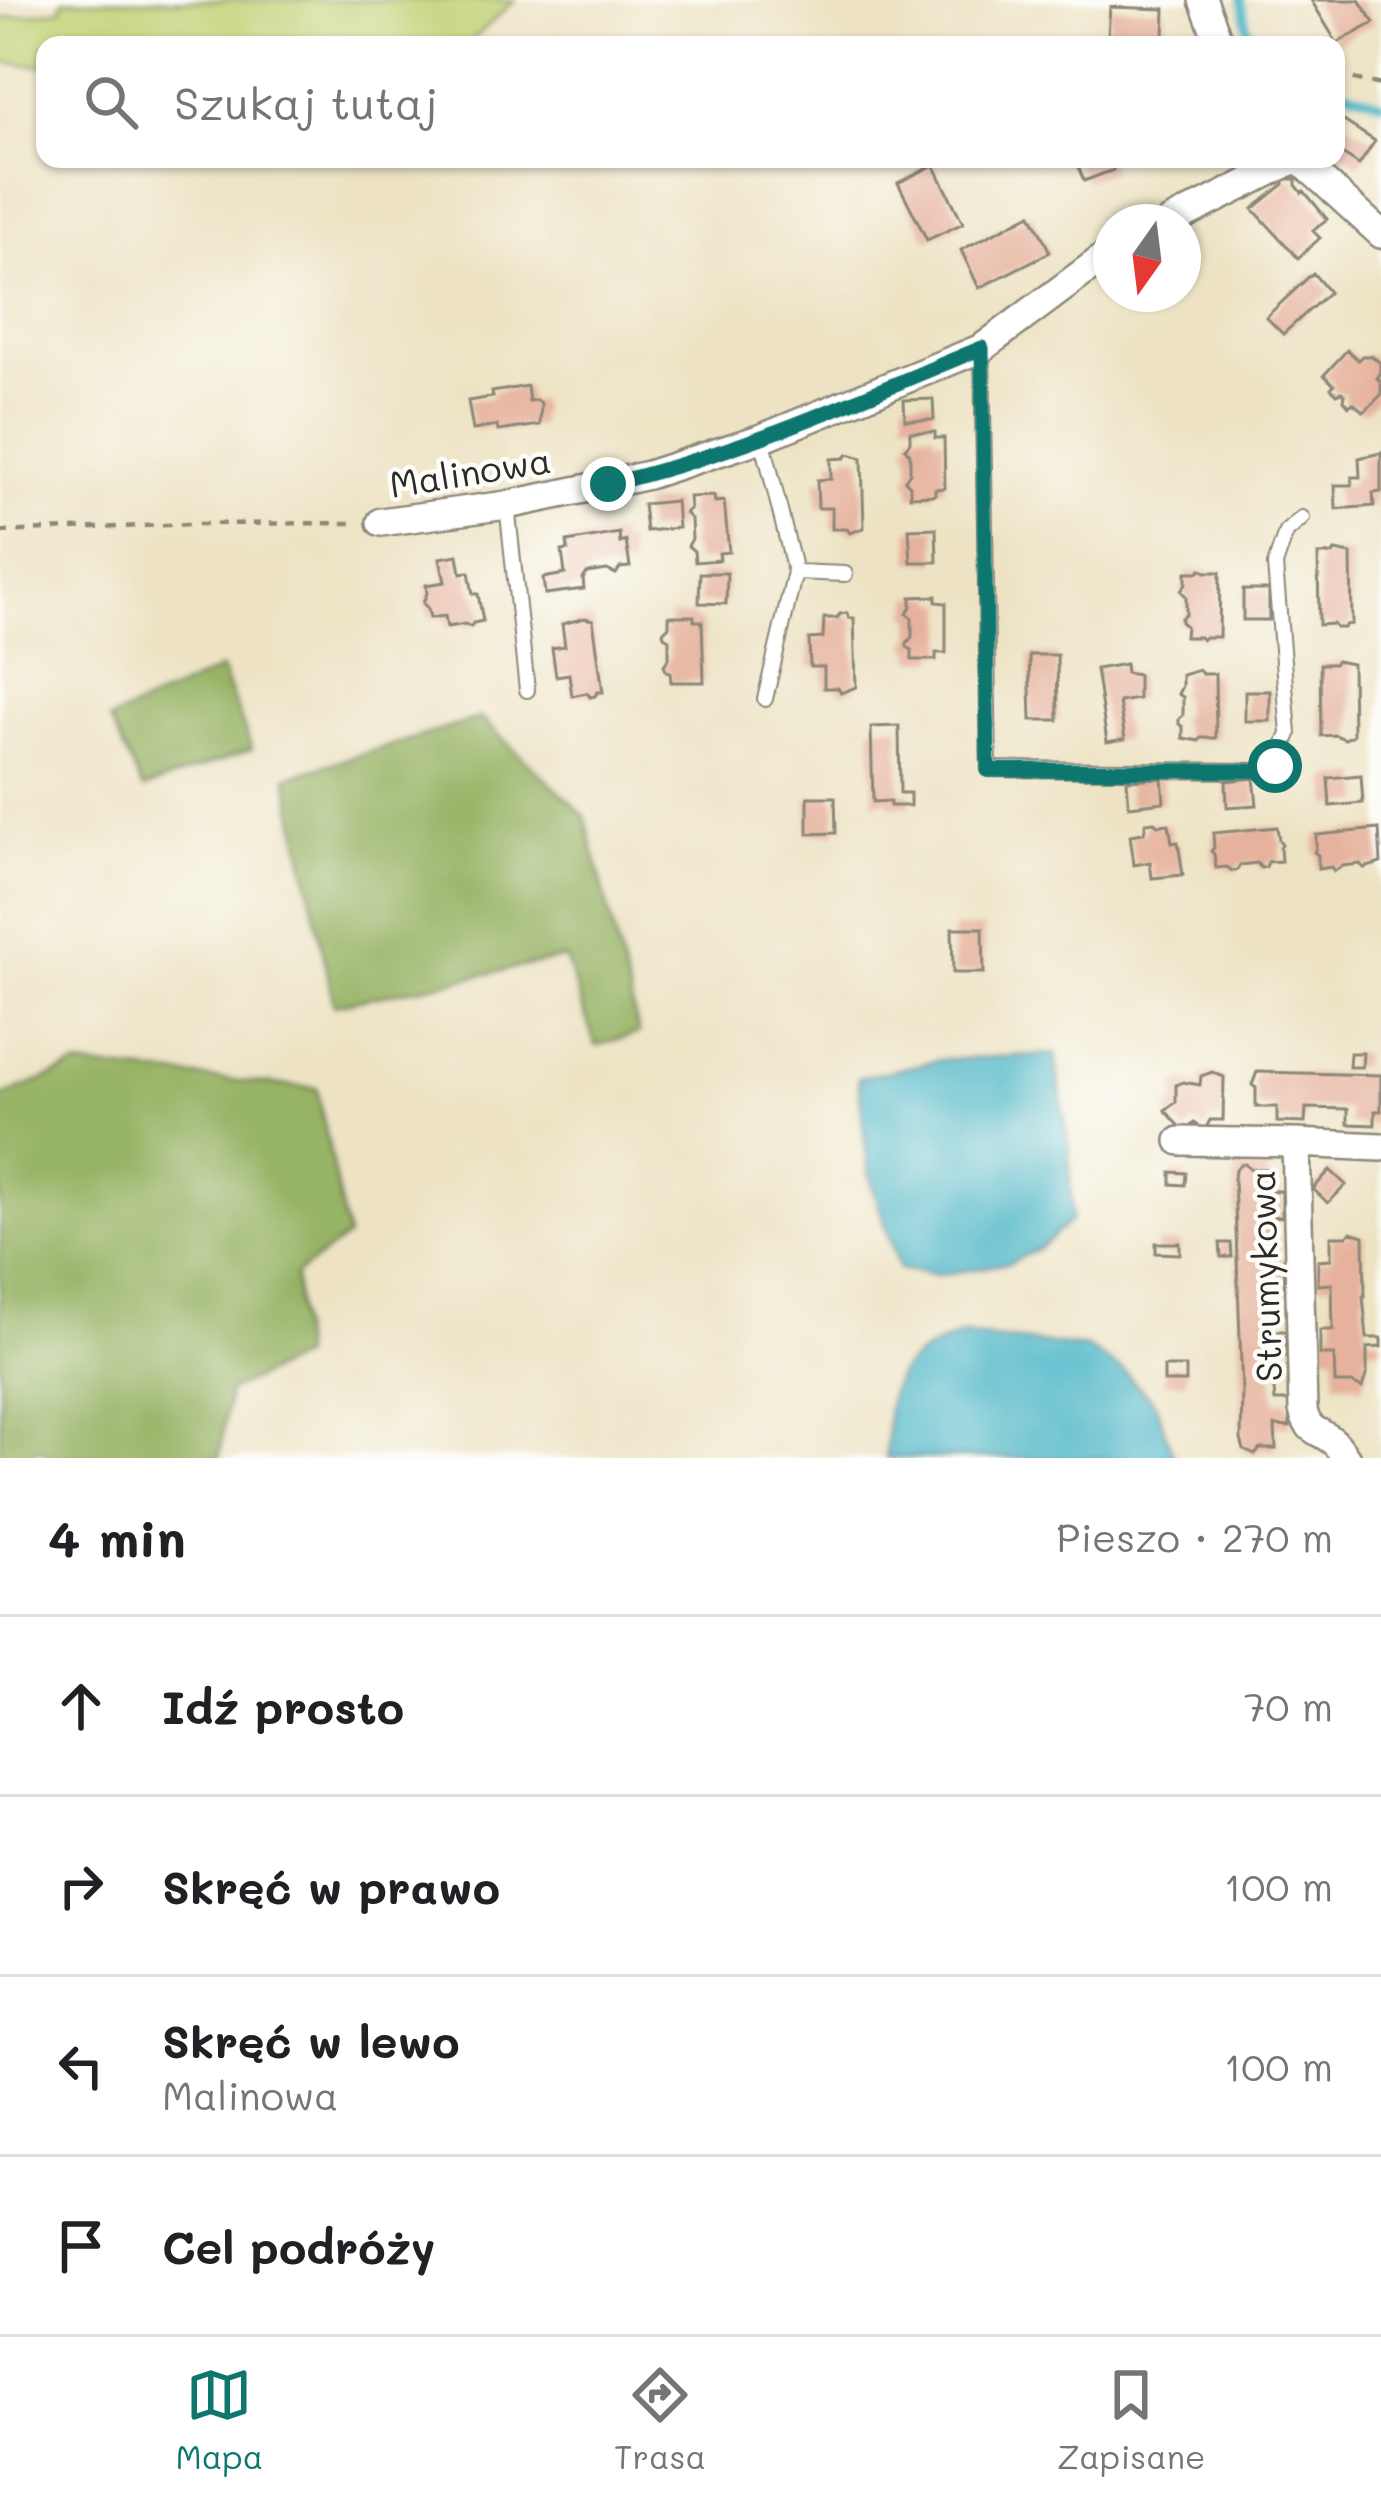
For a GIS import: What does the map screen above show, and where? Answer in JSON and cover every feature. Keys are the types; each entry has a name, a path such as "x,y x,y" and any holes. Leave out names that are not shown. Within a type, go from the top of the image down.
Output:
{"street":[{"path":"1203,0 1217,36"},
{"path":"1201,207 1279,168"},
{"path":"1307,168 1381,234"},
{"name":"Malinowa","path":"381,522 507,506 648,475 762,438 982,348 1093,265"},
{"name":"Strumykowa","path":"1180,1141 1381,1147"},
{"name":"Strumykowa","path":"1296,1144 1303,1410 1306,1423 1333,1440 1346,1458"}],"lane":[{"path":"982,348 988,770 1263,771 1275,766 1289,734 1275,565 1286,532 1302,518"},
{"path":"762,438 796,572 765,699"},
{"path":"507,506 527,690"},
{"path":"796,572 845,574"}],"path":[{"path":"1345,77 1381,85"},
{"name":"Malinowa","path":"0,532 381,522"}],"green space":[{"path":"62,0 515,0 477,36 36,36 36,65 0,62 0,19 62,9"},
{"path":"221,669 252,749 143,789 110,720"},
{"path":"481,718 585,816 639,1033 596,1046 565,958 334,1005 287,777"},
{"path":"77,1066 317,1088 347,1237 295,1275 301,1357 229,1391 219,1458 51,1458 40,1449 17,1458 0,1458 0,1097"}],"water":[{"path":"1055,1054 1069,1151 1072,1219 1041,1247 1009,1263 938,1275 899,1269 869,1175 858,1078 940,1060"},
{"path":"962,1335 1087,1348 1123,1371 1155,1403 1174,1458 886,1458 888,1411 897,1378 919,1355"}],"building":[{"path":"1311,0 1359,0 1374,23 1345,39 1333,36"},
{"path":"1110,7 1165,9 1164,36 1108,35"},
{"path":"1345,122 1375,141 1359,165 1345,156"},
{"path":"936,168 963,223 927,240 898,183"},
{"path":"1079,168 1112,168 1113,170 1084,181"},
{"path":"1284,179 1296,179 1302,193 1327,219 1313,231 1320,238 1298,258 1253,209"},
{"path":"1031,214 1050,252 979,288 961,250"},
{"path":"1313,273 1329,292 1283,334 1266,317"},
{"path":"1347,350 1358,360 1372,356 1380,363 1381,395 1364,412 1353,403 1349,406 1345,395 1337,394 1324,375"},
{"path":"527,386 529,401 541,403 540,425 473,430 468,401"},
{"path":"933,399 934,420 905,420 904,400"},
{"path":"910,432 935,432 935,438 944,438 945,488 935,489 935,495 910,496 905,480 910,454 905,448"},
{"path":"1381,453 1381,492 1373,493 1374,506 1336,509 1335,485 1352,485 1352,477 1360,477 1359,458"},
{"path":"848,454 862,458 864,528 850,533 832,529 832,508 818,508 817,480 831,479 831,459"},
{"path":"714,496 715,502 724,501 729,552 719,553 720,560 695,562 688,546 692,539 691,519 685,513 690,508 689,497"},
{"path":"676,501 678,528 646,531 643,504"},
{"path":"936,528 937,562 911,562 909,529"},
{"path":"619,533 620,543 626,541 630,567 616,574 607,570 587,573 584,589 545,594 543,578 565,574 562,551 568,550 567,542"},
{"path":"1351,554 1352,624 1344,628 1319,625 1318,555"},
{"path":"458,555 461,573 469,572 473,594 478,594 483,621 471,627 447,627 445,616 430,618 423,603 426,585 445,582 440,558"},
{"path":"1186,572 1220,572 1219,637 1202,640 1185,637 1186,626 1181,622 1186,614 1186,596 1181,591"},
{"path":"700,573 727,573 726,604 699,603"},
{"path":"1243,590 1269,590 1269,620 1243,620"},
{"path":"936,596 936,602 946,603 946,653 936,653 936,660 912,660 907,647 912,637 912,618 907,614 911,597"},
{"path":"847,613 854,618 856,687 841,693 838,688 824,688 824,667 810,667 809,639 823,638 824,618"},
{"path":"669,616 694,616 694,621 702,621 704,682 671,682 664,665 669,639 663,632"},
{"path":"593,620 603,692 590,697 587,693 572,696 569,674 556,676 552,648 565,646 562,624"},
{"path":"1029,655 1057,655 1058,720 1031,720"},
{"path":"1125,664 1126,673 1138,675 1138,699 1119,702 1125,739 1107,742 1096,669"},
{"path":"1320,664 1352,664 1353,735 1345,739 1321,736"},
{"path":"1199,670 1215,674 1216,738 1199,741 1183,738 1179,719 1183,697 1178,694 1182,675"},
{"path":"1245,691 1270,691 1270,721 1245,721"},
{"path":"899,726 900,793 910,793 910,806 873,802 871,727"},
{"path":"1361,775 1363,803 1330,806 1328,778"},
{"path":"1162,778 1164,802 1129,806 1127,780"},
{"path":"1254,778 1257,805 1227,807 1226,781"},
{"path":"808,797 835,797 836,833 808,834"},
{"path":"1146,823 1169,824 1172,843 1178,842 1183,875 1152,878 1150,862 1134,865 1130,835 1144,833"},
{"path":"1277,827 1281,861 1261,868 1257,863 1232,871 1216,868 1213,833"},
{"path":"1379,829 1381,863 1318,869 1316,835"},
{"path":"952,928 983,928 984,973 953,973"},
{"path":"1350,1053 1363,1053 1362,1067 1349,1067"},
{"path":"1212,1072 1224,1077 1223,1120 1210,1120 1205,1130 1194,1123 1185,1132 1165,1110 1176,1102 1176,1085 1200,1085 1201,1076"},
{"path":"1257,1072 1381,1075 1381,1111 1375,1111 1375,1125 1348,1124 1348,1109 1306,1108 1305,1123 1277,1122 1277,1107 1256,1107 1252,1085"},
{"path":"1241,1164 1267,1169 1267,1191 1282,1191 1282,1217 1268,1216 1269,1261 1284,1260 1285,1286 1271,1287 1271,1309 1272,1331 1286,1331 1287,1356 1273,1357 1273,1379 1275,1401 1289,1401 1290,1427 1275,1426 1276,1449 1260,1449 1255,1455 1244,1450 1241,1439 1234,1179"},
{"path":"1330,1170 1346,1185 1328,1203 1313,1189"},
{"path":"1171,1172 1186,1173 1185,1185 1171,1184"},
{"path":"1351,1232 1364,1236 1367,1338 1381,1338 1381,1347 1367,1348 1362,1388 1335,1383 1334,1355 1320,1355 1320,1330 1333,1330 1332,1284 1318,1285 1318,1260 1331,1259 1331,1236"},
{"path":"1156,1243 1180,1243 1180,1254 1156,1253"},
{"path":"1220,1243 1231,1243 1232,1257 1221,1257"},
{"path":"1164,1367 1186,1367 1186,1382 1164,1382"}],"waterway":[{"path":"1241,0 1249,36"},
{"path":"1345,90 1381,103"}],"route":[{"path":"608,484 762,438 982,348 988,770 1263,771 1275,766"}]}
